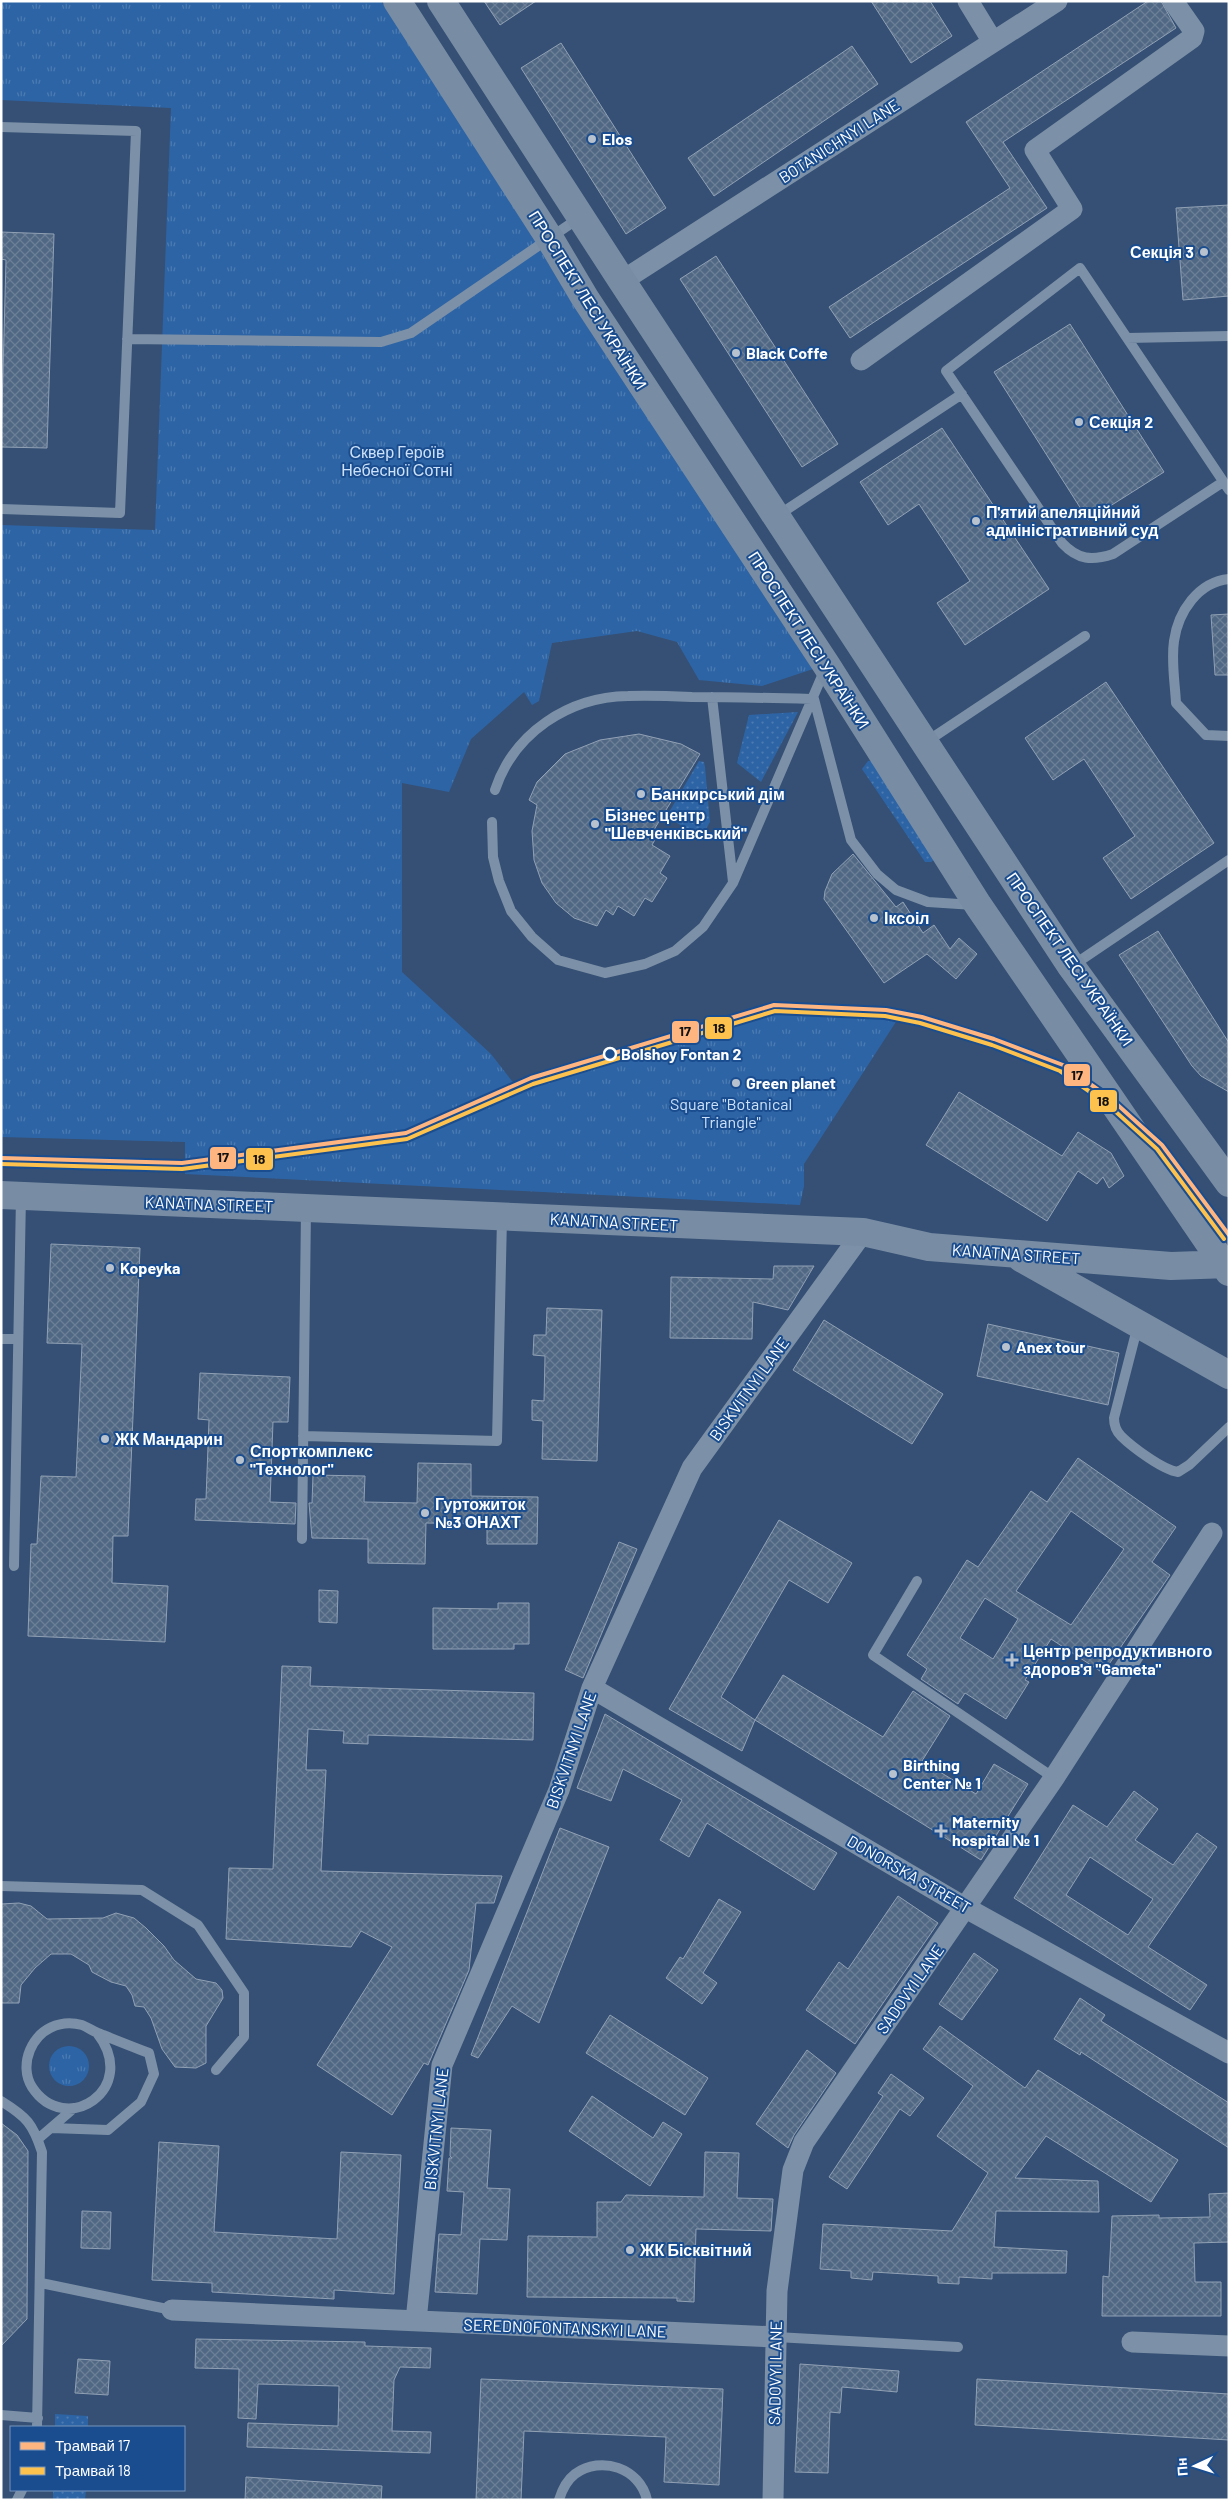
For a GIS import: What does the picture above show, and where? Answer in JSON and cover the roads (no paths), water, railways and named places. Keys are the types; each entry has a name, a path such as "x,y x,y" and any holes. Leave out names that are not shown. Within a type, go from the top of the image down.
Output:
{"main road":[{"name":"ПРОСПЕКТ ЛЕСІ УКРАЇНКИ","path":"397,1 550,239 585,298 827,666 978,905 1227,1267"},
{"name":"ПРОСПЕКТ ЛЕСІ УКРАЇНКИ","path":"441,1 622,281 1071,966 1229,1184"},
{"name":"KANATNA STREET","path":"11,1195 863,1232 929,1247 1171,1266 1227,1267"},
{"path":"1013,1254 1229,1375"}],"street":[{"path":"968,1 993,42"},
{"name":"BOTANICHNYI LANE","path":"622,281 1057,1"},
{"path":"861,360 1072,209 1036,150 1048,139 1192,38 1194,31 1173,1"},
{"name":"BISKVITNYI LANE","path":"416,2321 442,2064 559,1790 592,1688 692,1468 863,1232"},
{"name":"SADOVYI LANE","path":"773,2500 777,2291 793,2170 797,2156 804,2142 1054,1778 1212,1533"},
{"name":"DONORSKA STREET","path":"592,1688 966,1908 1229,2053"},
{"name":"SEREDNOFONTANSKYI LANE","path":"172,2310 776,2337"},
{"path":"1132,2342 1229,2346"}],"lane":[{"path":"1,127 136,131 120,513 1,509"},
{"path":"127,339 381,342 411,334 581,217"},
{"path":"1080,268 1226,486 1114,554 1098,559 1083,559 1072,553 1062,543 962,394 946,371 1080,268"},
{"path":"1127,338 1229,336"},
{"path":"777,517 962,394"},
{"path":"1229,579 1206,586 1190,602 1180,622 1174,642 1176,703 1206,735 1229,736"},
{"path":"925,743 1085,636"},
{"path":"492,822 493,857 511,911 532,937 558,960 605,973 645,964 674,951 703,927 733,883 827,666"},
{"path":"495,790 502,770 517,748 539,726 572,707 626,696 814,699"},
{"path":"712,697 733,883"},
{"path":"814,699 852,840 877,874 896,890 928,902 978,905"},
{"path":"1071,966 1229,860"},
{"path":"11,1195 18,1339 14,1566"},
{"path":"302,1539 306,1208"},
{"path":"303,1436 497,1441 502,1217"},
{"path":"1138,1324 1114,1418 1114,1425 1121,1436 1165,1468 1178,1472 1189,1465 1229,1427"},
{"path":"1,1338 18,1339"},
{"path":"917,1581 873,1656 1054,1778"},
{"path":"1,1886 142,1890 198,1925 244,1993 244,2037 216,2070"},
{"path":"51,2128 108,2130 141,2102 154,2074 149,2053 84,2026 70,2023 56,2025 43,2032 33,2042 27,2056 26,2070 30,2083 37,2094 48,2103 61,2108 74,2108 88,2104 98,2096 107,2085 111,2072 111,2058 106,2044 97,2033"},
{"path":"1,2102 20,2112 34,2129 42,2152 37,2423 1,2416"},
{"path":"38,2139 74,2108"},
{"path":"41,2283 172,2310"},
{"name":"SEREDNOFONTANSKYI LANE","path":"776,2337 958,2347"},
{"path":"558,2500 564,2486 574,2474 588,2466 604,2464 618,2467 630,2474 640,2484 647,2500"}],"tram line":[{"name":"17","path":"1,1158 182,1163 406,1133 531,1078 774,1005 886,1010 922,1017 994,1039 1063,1065 1110,1098 1162,1145 1229,1235"},
{"name":"18","path":"1,1164 182,1169 407,1139 533,1084 775,1011 885,1016 920,1023 992,1045 1060,1071 1106,1103 1157,1149 1224,1239"}],"place":[{"name":"Elos","path":"592,139"},
{"name":"Секція 3","path":"1204,252"},
{"name":"Black Coffe","path":"736,353"},
{"name":"Секція 2","path":"1079,422"},
{"name":"П'ятий апеляційний адміністративний суд","path":"976,521"},
{"name":"Банкирський дім","path":"641,794"},
{"name":"Бізнес центр \"Шевченківський\"","path":"595,824"},
{"name":"Іксоіл","path":"874,918"},
{"name":"Bolshoy Fontan 2","path":"610,1054"},
{"name":"Green planet","path":"736,1083"},
{"name":"Kopeyka","path":"110,1268"},
{"name":"Anex tour","path":"1006,1347"},
{"name":"ЖК Мандарин","path":"105,1439"},
{"name":"Спорткомплекс \"Технолог\"","path":"240,1460"},
{"name":"Гуртожиток №3 ОНАХТ","path":"425,1513"},
{"name":"Центр репродуктивного здоров'я \"Gameta\"","path":"1012,1660"},
{"name":"Birthing Center № 1","path":"893,1774"},
{"name":"Maternity hospital № 1","path":"941,1831"},
{"name":"ЖК Бісквітний","path":"630,2250"}],"park label":[{"name":"Сквер Героїв Небесної Сотні","path":"397,461"},
{"name":"Square \"Botanical Triangle\"","path":"731,1113"}]}
